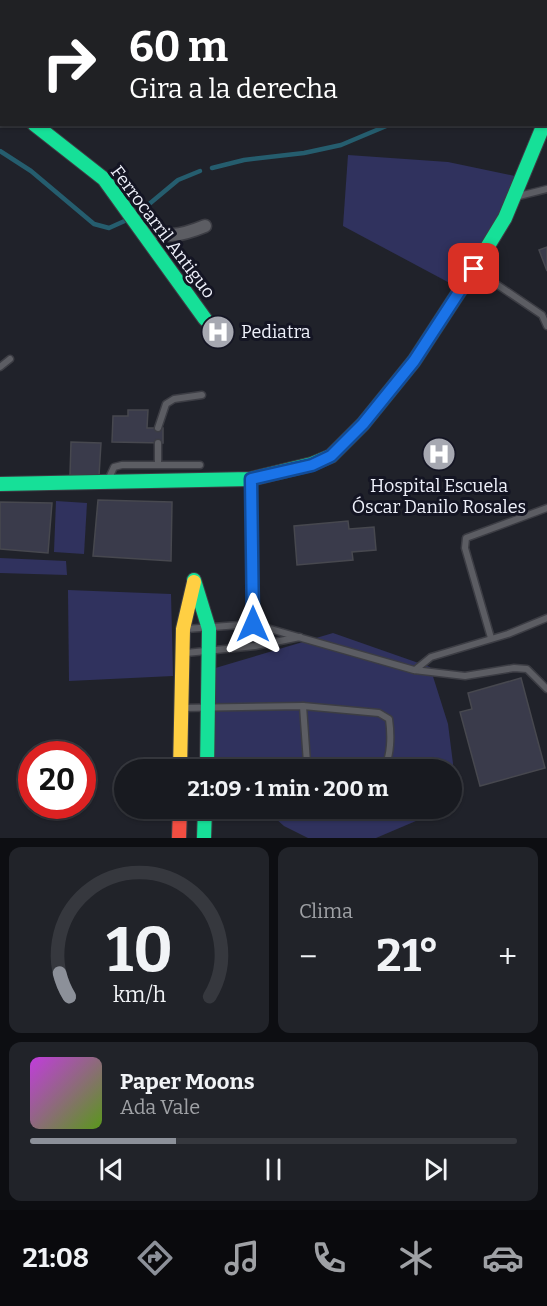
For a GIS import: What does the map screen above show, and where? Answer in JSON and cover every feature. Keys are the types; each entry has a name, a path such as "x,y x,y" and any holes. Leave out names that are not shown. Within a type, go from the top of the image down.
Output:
{"street":[{"name":"Ferrocarril Antiguo","path":"37,126 104,179 206,319"},
{"path":"0,484 251,479 312,465 331,456 363,424 414,361 474,269 505,218 543,126"},
{"path":"140,228 164,236 178,235 205,226"},
{"path":"180,759 183,629 194,580 209,629 210,706 208,759"},
{"path":"179,838 180,819"},
{"path":"204,838 205,819"}],"lane":[{"path":"515,196 534,194 547,189"},
{"path":"474,269 542,315 547,326"},
{"path":"0,367 10,359"},
{"path":"158,428 166,404 174,399 202,395"},
{"path":"158,443 158,463"},
{"path":"108,482 114,467 158,463 200,465"},
{"path":"251,479 253,624"},
{"path":"490,638 465,548 466,538 547,508"},
{"path":"414,670 431,657 547,618"},
{"path":"183,629 209,629 253,624 304,636 414,670 465,676 514,668 527,669 547,689"},
{"path":"183,653 210,652 304,636"},
{"path":"303,706 307,759"},
{"path":"182,708 303,706 379,713 389,719 391,730 387,759"}],"shaded area":[{"path":"348,155 448,162 515,176 497,226 459,288 343,226"},
{"path":"56,501 87,503 84,554 54,552"},
{"path":"0,558 66,561 67,575 0,573"},
{"path":"68,590 171,594 173,676 69,681"},
{"path":"333,633 430,667 448,724 452,759 212,759 212,669"},
{"path":"276,819 421,819 376,838 308,838 284,826"}],"building":[{"path":"547,247 547,271 539,250"},
{"path":"128,410 148,410 147,428 163,428 163,443 112,442 113,416 128,416"},
{"path":"71,442 101,443 99,476 70,475"},
{"path":"98,500 172,502 171,561 93,556"},
{"path":"0,502 52,503 48,553 0,549"},
{"path":"348,521 349,529 374,527 376,550 352,552 353,560 297,565 294,526"},
{"path":"521,678 545,768 480,786 460,712 472,709 468,693"}],"waterway":[{"path":"212,168 244,160 304,153 341,145 386,126"},
{"path":"0,151 31,171 94,224 109,228 129,219"},
{"path":"136,215 178,180 200,171"}],"traffic: fast":[{"path":"37,126 104,179 205,319"},
{"path":"0,484 251,479 312,464 331,456 363,424 414,361 474,269 505,218 543,126"},
{"path":"194,580 209,629 207,759"},
{"path":"204,838 205,819"}],"traffic: slow":[{"path":"180,759 183,629 194,582"}],"traffic: jam":[{"path":"179,838 180,819"}],"place":[{"name":"Pediatra","path":"218,332"},
{"name":"Hospital Escuela Óscar Danilo Rosales","path":"439,454"}],"route":[{"path":"253,624 251,479 312,465 331,456 363,424 414,361 474,269"}]}
